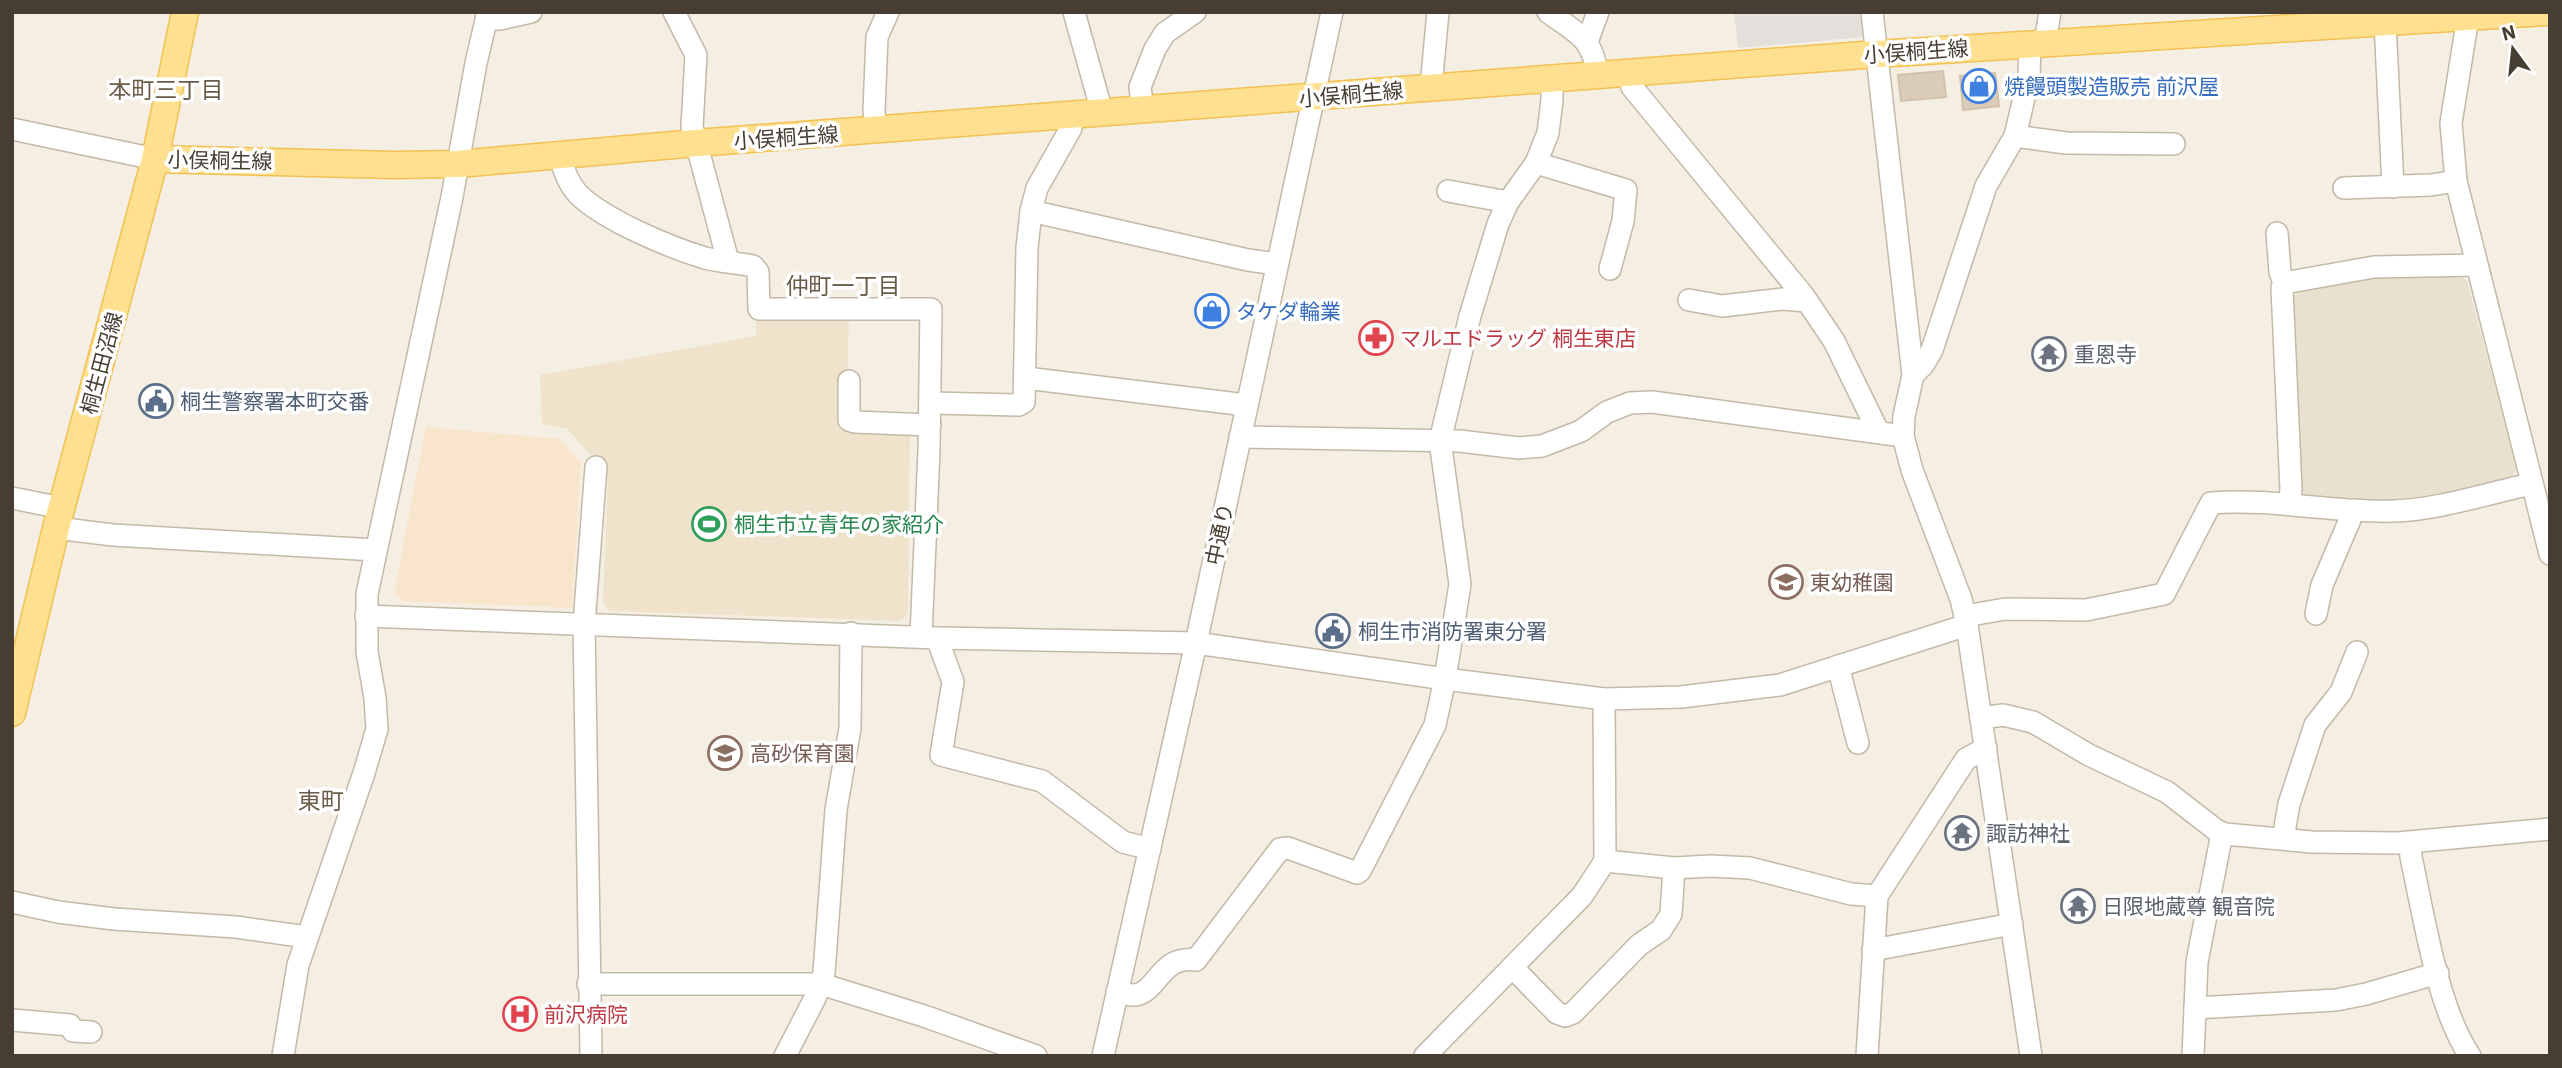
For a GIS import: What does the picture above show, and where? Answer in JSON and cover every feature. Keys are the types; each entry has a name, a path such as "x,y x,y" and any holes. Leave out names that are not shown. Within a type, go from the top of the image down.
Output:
{"main road":[{"name":"桐生田沼線","path":"12,712 59,518 155,159 185,12"},
{"name":"小俣桐生線","path":"155,159 458,164 2324,19 2385,22 2547,12"}],"street":[{"path":"283,1056 298,965 377,729 376,698 367,652 366,616 376,550 487,16 500,19 531,12"},
{"path":"674,12 696,55 692,127 728,261"},
{"path":"876,130 874,111 877,37 888,12"},
{"path":"1074,12 1102,112"},
{"path":"1143,110 1140,87 1155,49 1165,33 1195,12"},
{"name":"中通り","path":"1103,1056 1196,643 1332,12"},
{"path":"1432,87 1438,12"},
{"path":"1548,12 1587,42 1595,55 1597,74"},
{"path":"1587,42 1598,12"},
{"path":"1872,12 1913,375 1904,416 1903,436 1912,470 1966,621 2031,1056"},
{"path":"1913,375 1932,350 1986,186 2015,136 2037,43 2050,12"},
{"path":"2479,15 2451,123 2456,181 2531,484 2546,525 2550,554"},
{"path":"2385,22 2393,187"},
{"path":"1627,72 1632,87 1807,301 1834,341 1878,431"},
{"path":"1117,992 1136,995 1145,990 1168,965 1182,960 1196,960 1280,849 1289,848 1357,873 1360,871 1435,726 1460,584 1440,441 1470,316 1499,224 1508,202 1536,163 1548,133 1552,78"},
{"path":"849,381 849,420 855,422 1019,405 1024,402 1031,211 1037,188 1070,128 1072,115"},
{"path":"12,129 155,159"},
{"path":"2015,136 2066,143 2174,144"},
{"path":"560,155 571,184 577,193 595,208 623,224 707,258 753,266 758,272 760,309 932,309 929,637 953,682 941,755 1042,781 1123,842 1150,849"},
{"path":"1536,163 1626,190 1623,221 1610,269"},
{"path":"2344,188 2456,181"},
{"path":"1448,191 1508,202"},
{"path":"1031,211 1277,264"},
{"path":"2277,233 2280,272 2284,283 2282,288 2291,490 2289,504"},
{"path":"2284,283 2374,267 2476,264"},
{"path":"1689,300 1722,306 1782,299 1807,301"},
{"path":"1026,378 1246,405"},
{"path":"1240,438 1459,441 1519,447 1542,446 1581,431 1607,412 1630,403 1652,402 1903,436"},
{"path":"591,1056 584,624 596,467"},
{"path":"366,616 929,637 1196,643 1604,699 1681,697 1780,685 2005,609 2086,610 2164,594 2211,503 2289,504 2395,511 2531,484"},
{"path":"12,498 59,518 113,535 376,550"},
{"path":"2316,614 2322,585 2354,510"},
{"path":"785,1056 824,973 836,810 850,728 851,633"},
{"path":"2283,839 2289,804 2315,725 2341,692 2357,652"},
{"path":"1838,666 1858,743"},
{"path":"1437,1052 1582,896 1605,861 1604,699"},
{"path":"1982,718 2003,715 2033,722 2089,755 2167,792 2222,833 2312,842 2410,842 2550,829"},
{"path":"1867,1056 1877,896 1966,759 1986,748"},
{"path":"2193,1056 2196,962 2222,833"},
{"path":"2410,842 2411,858 2453,1027 2470,1056"},
{"path":"1605,861 1674,868 1711,866 1758,870 1851,894 1877,896"},
{"path":"1513,968 1557,1013 1565,1016 1573,1013 1639,945 1661,930 1671,914 1674,868"},
{"path":"12,902 114,919 236,927 307,937"},
{"path":"1874,950 2012,923"},
{"path":"2195,1008 2336,1000 2438,973"},
{"path":"588,984 821,984 1036,1056"},
{"path":"12,1020 70,1025 73,1031 91,1032"}],"shaded area":[{"path":"1734,12 1863,12 1865,37 1738,48"},
{"path":"2458,275 2467,281 2517,469 2508,482 2413,500 2308,497 2299,487 2292,299 2302,288 2374,277"},
{"path":"849,317 846,420 910,428 908,614 900,621 609,611 603,603 608,474 567,429 542,424 540,375 756,336 756,319"},
{"path":"426,427 560,439 581,463 572,608 403,601 397,597 397,577"}],"building":[{"path":"1943,71 1946,97 1901,101 1898,75"},
{"path":"1995,73 1999,106 1963,110 1960,76"}],"place":[{"name":"焼饅頭製造販売 前沢屋","path":"1979,86"},
{"name":"タケダ輪業","path":"1212,311"},
{"name":"マルエドラッグ 桐生東店","path":"1376,338"},
{"name":"重恩寺","path":"2049,354"},
{"name":"桐生警察署本町交番","path":"156,401"},
{"name":"桐生市立青年の家紹介","path":"709,524"},
{"name":"東幼稚園","path":"1786,582"},
{"name":"桐生市消防署東分署","path":"1333,631"},
{"name":"高砂保育園","path":"725,753"},
{"name":"諏訪神社","path":"1962,833"},
{"name":"日限地蔵尊 観音院","path":"2078,906"},
{"name":"前沢病院","path":"520,1014"}],"district":[{"name":"本町三丁目","path":"166,89"},
{"name":"仲町一丁目","path":"843,285"},
{"name":"東町","path":"321,800"}]}
